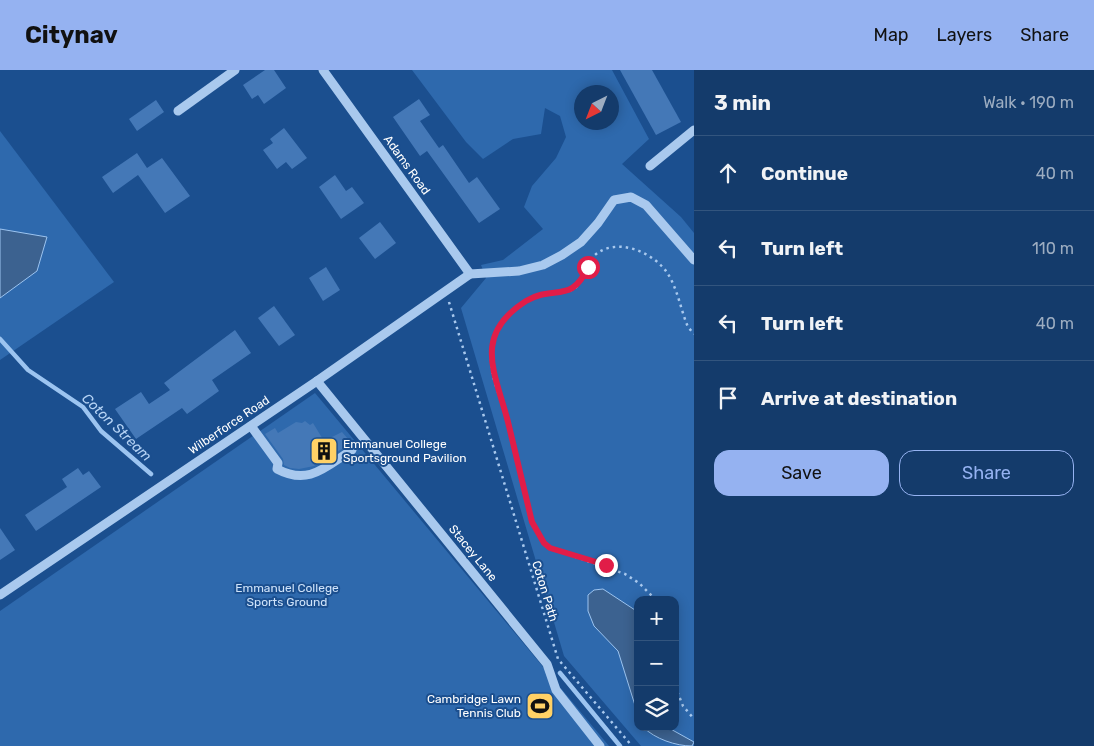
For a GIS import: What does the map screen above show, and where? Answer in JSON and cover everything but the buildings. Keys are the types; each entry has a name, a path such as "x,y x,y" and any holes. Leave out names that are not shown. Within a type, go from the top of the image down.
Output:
{"street":[{"path":"178,111 235,70"},
{"name":"Adams Road","path":"323,70 470,274"},
{"path":"650,166 694,130"},
{"path":"470,274 518,271 543,264 562,255 586,236 614,200 623,197 631,197 646,205 694,260"},
{"name":"Wilberforce Road","path":"0,595 318,381 470,274"},
{"name":"Stacey Lane","path":"318,381 547,664 556,690 600,746"},
{"path":"251,426 278,463 277,469 290,476 313,476 352,450"}],"path":[{"path":"652,596 639,583 606,565 550,548 538,534 532,522 506,416 495,385 491,367 492,348 500,327 512,310 531,298 570,290 577,286 595,256 608,249 620,248 641,251 668,274 688,327 694,334"},
{"name":"Coton Path","path":"450,303 558,658 632,746"},
{"path":"679,696 683,706 694,719"}],"green space":[{"path":"412,70 612,70 649,139 622,164 681,217 694,233 694,746 641,746 564,656 461,308 486,278 481,265 503,260 543,229 524,207 532,186 556,158 566,137 560,116 545,108 541,134 513,139 483,159 466,142"},
{"path":"0,131 114,282 0,360"},
{"name":"Emmanuel College Sports Ground","path":"315,393 609,746 0,746 0,611"}],"shaded area":[{"path":"0,229 47,237 37,271 0,298"},
{"path":"603,589 634,609 634,702 618,651 594,626 588,611 588,595 594,590"},
{"path":"648,731 674,731 694,742 692,746 679,745 653,735"}],"waterway":[{"name":"Coton Stream","path":"0,339 28,370 83,407 101,431 151,474"},
{"name":"Coton Stream","path":"560,673 620,746"}],"place":[{"name":"Emmanuel College Sportsground Pavilion","path":"324,451"},
{"name":"Cambridge Lawn Tennis Club","path":"540,706"}],"route":[{"path":"588,267 583,280 570,290 531,298 512,310 503,320 496,333 492,348 491,367 506,416 532,522 538,534 550,548 606,565"}]}
